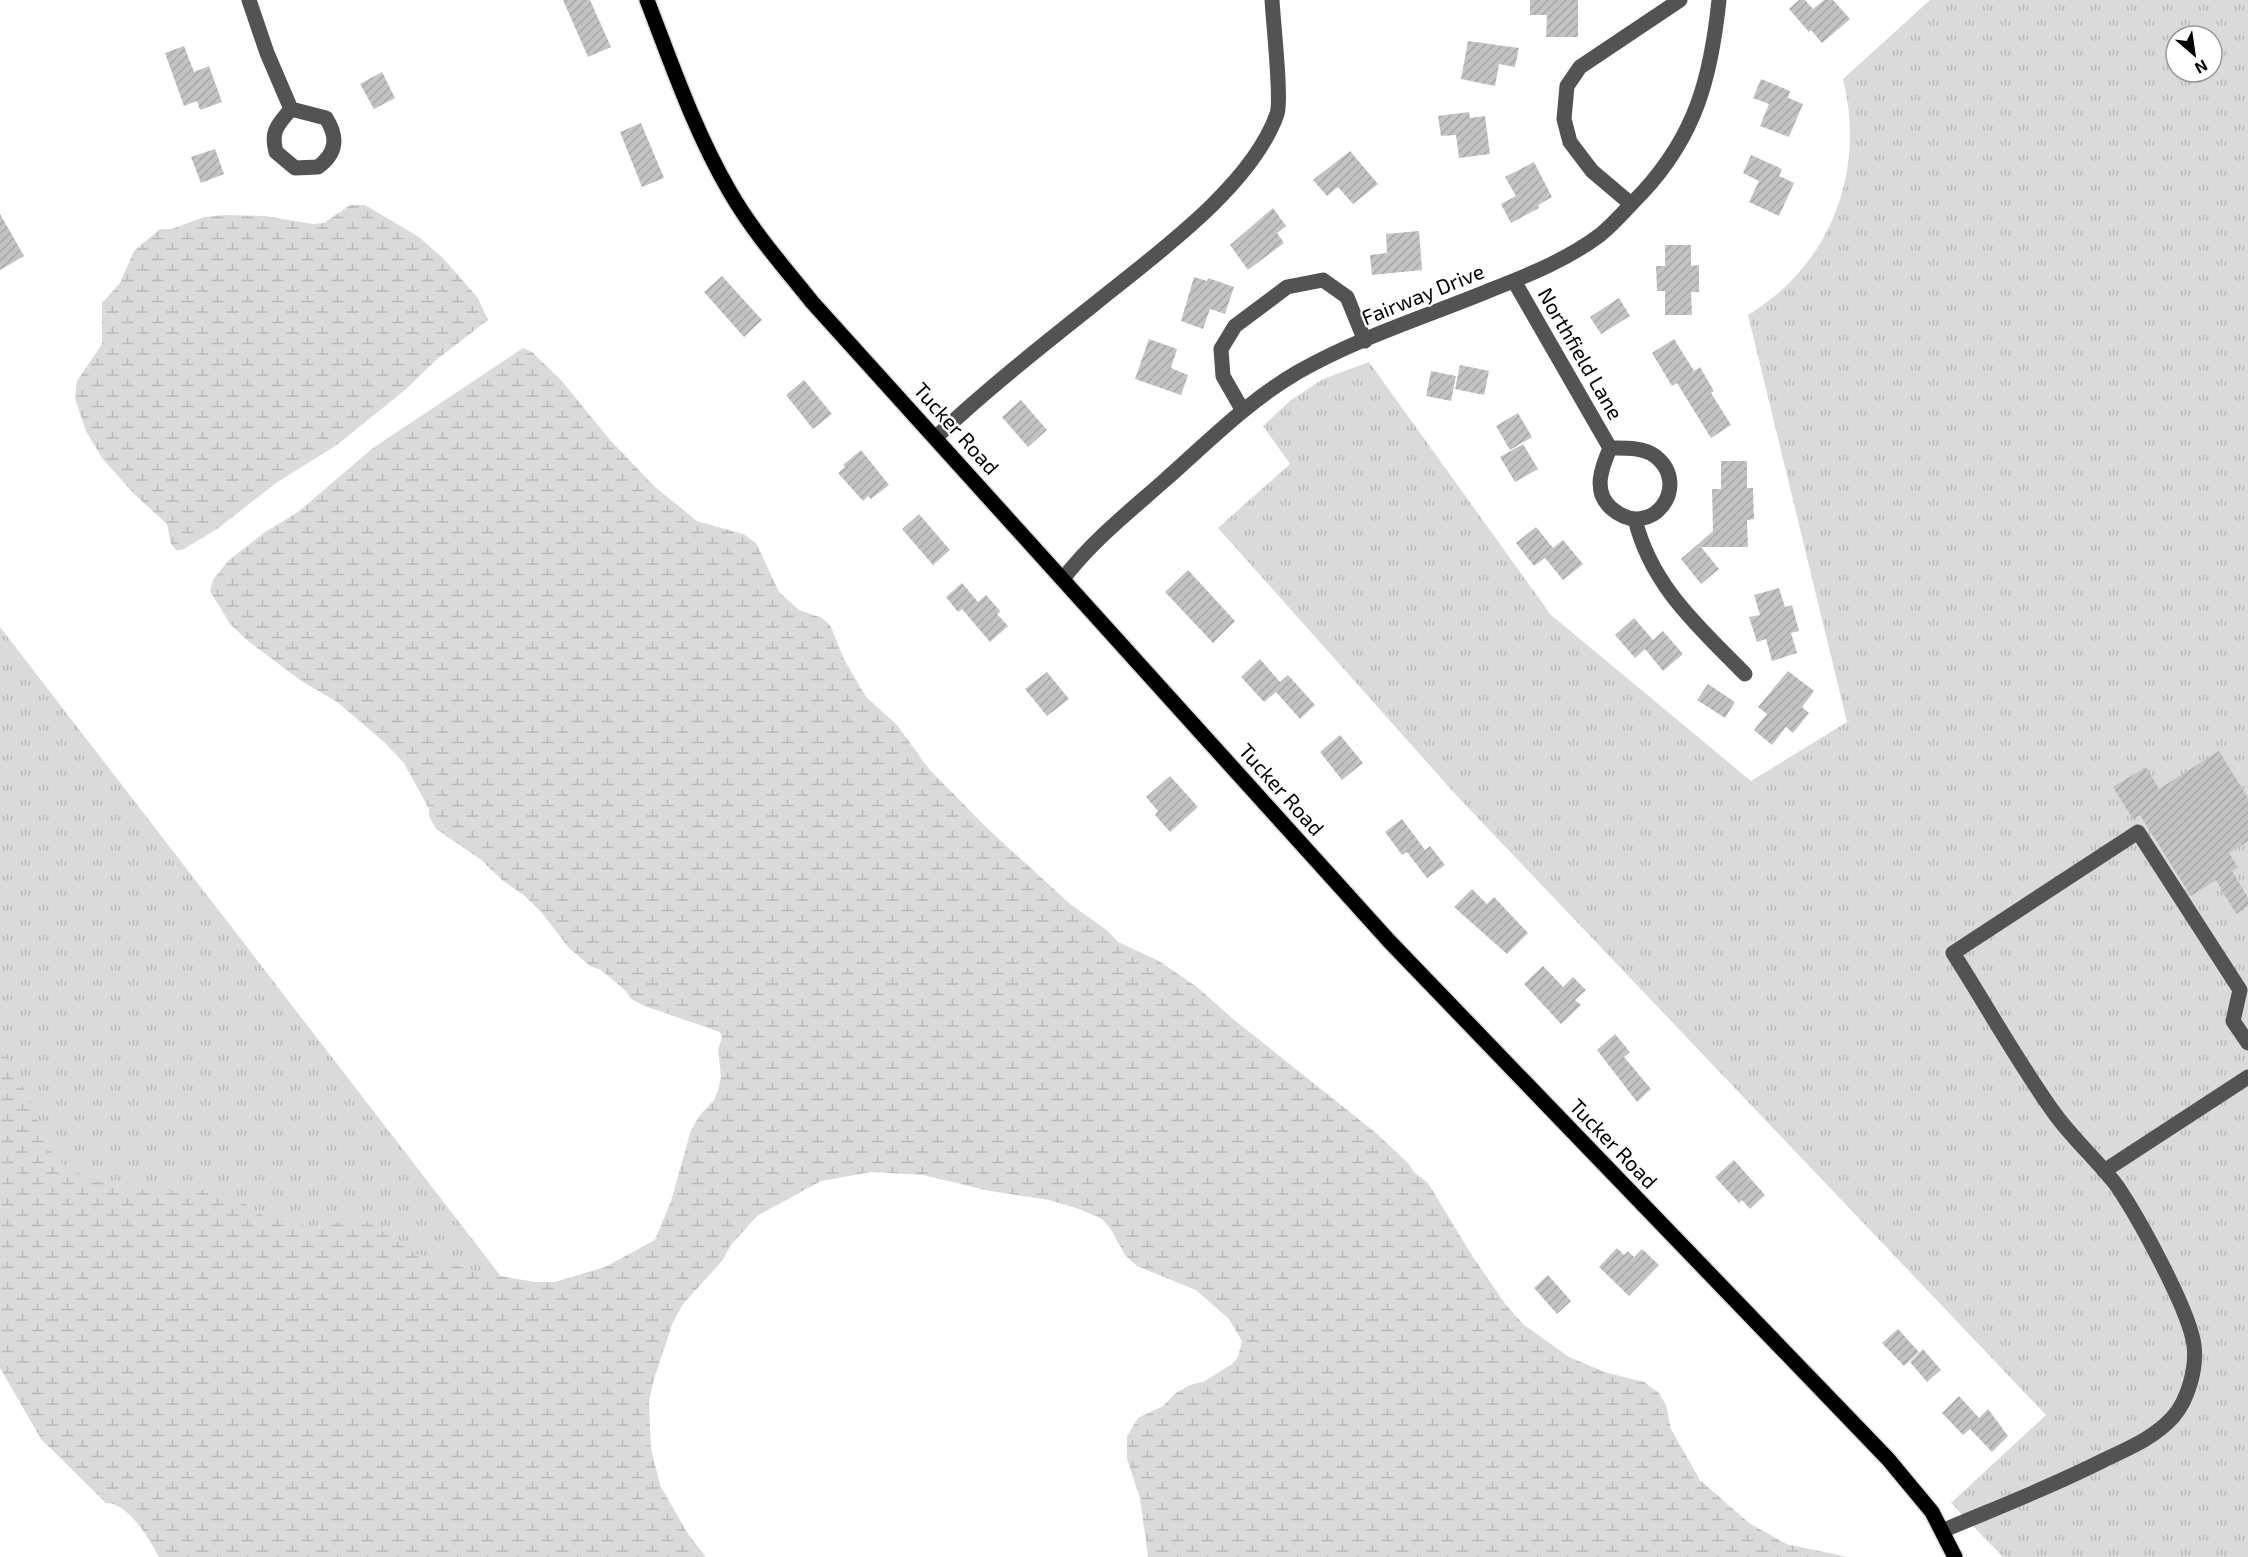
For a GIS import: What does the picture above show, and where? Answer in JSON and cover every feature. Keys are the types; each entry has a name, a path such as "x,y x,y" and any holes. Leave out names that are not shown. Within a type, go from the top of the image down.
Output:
{"main road":[{"name":"Tucker Road","path":"647,0 706,146 744,214 812,302 1437,993 1888,1459 1919,1495 1942,1531 1955,1557"}],"street":[{"path":"249,0 267,53 291,109"},
{"path":"935,438 981,395 1186,228 1232,185 1256,152 1278,112 1272,0"},
{"path":"1631,204 1592,171 1570,142 1564,119 1567,86 1580,67 1680,0"},
{"name":"Fairway Drive","path":"1063,579 1079,559 1113,526 1243,411 1298,372 1365,341 1514,281 1582,247 1601,234 1666,164 1681,142 1698,106 1709,71 1719,0"},
{"path":"291,109 326,118 331,126 334,147 331,155 318,167 295,168 281,159 276,152 273,134 276,125 291,109"},
{"path":"1243,411 1223,376 1221,349 1234,326 1287,286 1323,280 1347,297 1365,341"},
{"name":"Northfield Lane","path":"1514,281 1610,448"},
{"name":"Northfield Lane","path":"1610,448 1637,449 1654,455 1663,465 1669,478 1668,496 1662,509 1650,516 1635,519 1620,516 1607,504 1600,488 1600,473 1610,448"},
{"path":"1635,519 1642,548 1659,576 1695,623 1745,674"},
{"path":"1942,1531 2044,1488 2143,1441 2174,1415 2184,1398 2194,1357 2191,1331 2140,1227 2116,1186 2055,1114 1953,952 2138,832 2240,990 2233,1021 2248,1043"},
{"path":"2104,1171 2248,1077"}],"green space":[{"path":"1930,0 2248,0 2248,1557 2003,1557 1951,1503 2046,1415 1457,796 1218,528 1290,464 1263,426 1291,400 1323,379 1369,362 1551,615 1751,781 1847,722 1748,315 1777,294 1801,270 1821,243 1835,213 1845,181 1850,148 1849,114 1843,79"},
{"path":"350,205 365,205 419,237 443,258 478,298 488,320 436,360 405,390 338,444 276,483 217,529 182,550 176,550 171,544 167,524 135,495 102,458 86,431 75,399 77,381 102,344 102,303 120,283 134,251 160,229 172,229 204,217 224,215 265,216 313,224 324,223"},
{"path":"523,348 532,352 561,380 610,440 655,487 697,521 743,534 756,543 779,592 799,610 822,618 830,625 844,659 866,697 897,725 929,769 988,829 1070,904 1108,931 1118,942 1159,961 1197,987 1233,1019 1376,1133 1408,1163 1414,1172 1428,1183 1473,1257 1506,1305 1524,1325 1569,1357 1607,1373 1644,1382 1659,1393 1666,1405 1671,1429 1700,1480 1749,1523 1786,1544 1847,1557 1148,1557 1140,1498 1127,1459 1127,1436 1138,1418 1163,1406 1176,1393 1190,1385 1203,1382 1232,1364 1238,1357 1242,1341 1229,1319 1196,1290 1137,1266 1125,1255 1110,1228 1102,1219 1079,1209 1049,1200 990,1191 923,1175 871,1172 821,1181 757,1216 730,1246 723,1260 683,1304 673,1322 653,1382 649,1402 651,1449 660,1485 688,1534 706,1557 159,1557 144,1532 130,1515 123,1509 106,1503 41,1439 0,1368 0,1046 24,1089 52,1153 69,1169 96,1181 154,1191 213,1190 235,1198 264,1216 292,1225 325,1227 348,1219 368,1221 412,1252 432,1260 488,1274 535,1282 555,1282 605,1267 655,1240 671,1201 691,1130 700,1115 714,1100 718,1091 721,1076 718,1050 722,1037 720,1032 642,1005 630,998 626,991 601,970 590,966 569,948 542,913 525,896 502,880 480,859 436,829 429,816 429,809 404,763 383,741 337,702 300,680 248,641 230,624 210,591 213,580 228,561 265,532 298,512 373,448"},
{"path":"0,627 540,1327 0,1363"}],"building":[{"path":"563,0 590,0 611,47 588,57"},
{"path":"1530,0 1578,0 1578,37 1546,37 1547,15 1530,15"},
{"path":"1799,0 1805,0 1813,9 1824,0 1833,0 1850,19 1822,43 1789,9"},
{"path":"1468,41 1519,48 1515,67 1499,64 1495,86 1461,79"},
{"path":"184,46 194,72 209,66 222,102 200,110 197,101 184,106 165,53"},
{"path":"382,72 395,98 374,109 360,84"},
{"path":"1761,79 1790,91 1788,98 1803,104 1789,137 1760,126 1769,104 1753,98"},
{"path":"1469,112 1470,118 1485,116 1490,154 1459,158 1456,135 1441,136 1438,116"},
{"path":"641,123 664,178 642,187 620,132"},
{"path":"215,149 224,174 201,183 191,157"},
{"path":"1350,151 1378,184 1353,204 1338,187 1327,196 1313,180"},
{"path":"1751,155 1782,169 1779,176 1794,183 1779,216 1749,202 1759,181 1743,173"},
{"path":"1534,162 1552,197 1538,205 1539,208 1511,223 1501,204 1516,196 1505,177"},
{"path":"1273,208 1286,226 1277,233 1284,243 1248,270 1230,245"},
{"path":"0,214 24,256 0,270"},
{"path":"1419,231 1422,270 1372,275 1370,255 1387,253 1386,234"},
{"path":"1665,245 1691,245 1691,266 1699,265 1699,292 1691,292 1692,315 1665,315 1665,291 1657,291 1656,266 1665,266"},
{"path":"722,276 762,320 744,337 704,292"},
{"path":"1194,277 1207,281 1208,278 1234,287 1225,314 1210,309 1203,329 1181,321"},
{"path":"1619,298 1630,316 1601,334 1590,317"},
{"path":"1149,339 1177,349 1171,368 1188,375 1181,395 1135,379"},
{"path":"1674,339 1694,371 1700,367 1714,391 1711,393 1731,425 1711,438 1677,383 1672,386 1652,353"},
{"path":"1460,365 1489,371 1484,395 1455,389"},
{"path":"1431,371 1456,376 1451,401 1426,396"},
{"path":"804,380 832,414 813,429 786,395"},
{"path":"1021,400 1047,430 1028,447 1002,417"},
{"path":"1518,413 1532,437 1510,450 1496,426"},
{"path":"1523,444 1538,469 1515,482 1500,457"},
{"path":"861,450 889,485 871,499 868,496 863,501 838,473 845,467 843,465"},
{"path":"1721,461 1747,461 1747,488 1753,488 1754,519 1747,520 1748,547 1701,547 1719,569 1701,584 1681,559 1713,531 1712,489 1721,489"},
{"path":"919,514 950,550 933,565 902,529"},
{"path":"1536,527 1553,548 1563,540 1583,564 1563,580 1545,558 1534,566 1516,543"},
{"path":"1188,570 1235,621 1213,643 1165,592"},
{"path":"962,583 978,602 986,595 1000,611 997,614 1008,626 990,642 962,609 958,612 946,597"},
{"path":"1779,588 1785,607 1792,605 1799,631 1791,633 1797,653 1772,661 1766,639 1757,642 1749,617 1760,615 1754,595"},
{"path":"1634,618 1653,640 1663,631 1683,654 1663,671 1645,649 1635,658 1615,635"},
{"path":"1260,659 1280,682 1288,675 1315,705 1300,719 1276,692 1264,702 1241,677"},
{"path":"1788,671 1814,691 1802,707 1809,713 1793,733 1786,727 1772,745 1754,730 1767,714 1758,707"},
{"path":"1047,672 1069,699 1047,716 1025,689"},
{"path":"1708,684 1735,702 1725,718 1697,700"},
{"path":"1340,735 1363,763 1342,780 1320,752"},
{"path":"2219,751 2248,798 2248,841 2229,853 2238,867 2232,871 2248,898 2248,906 2236,914 2216,880 2191,896 2140,815 2133,819 2113,787 2146,767 2159,789"},
{"path":"1170,776 1198,807 1170,832 1155,815 1158,811 1146,797"},
{"path":"1402,819 1425,850 1430,846 1445,865 1427,878 1407,852 1402,855 1385,832"},
{"path":"1472,889 1487,904 1494,897 1528,933 1507,954 1454,907"},
{"path":"1543,966 1563,987 1573,977 1586,990 1575,1000 1581,1005 1561,1024 1524,984"},
{"path":"1615,1034 1630,1052 1624,1057 1651,1089 1637,1102 1597,1050"},
{"path":"1734,1160 1765,1195 1750,1209 1742,1200 1739,1203 1715,1177"},
{"path":"1617,1248 1624,1255 1628,1251 1634,1257 1642,1249 1659,1265 1629,1296 1599,1267"},
{"path":"1548,1275 1571,1301 1557,1314 1534,1288"},
{"path":"1898,1329 1919,1352 1904,1366 1882,1343"},
{"path":"1923,1349 1941,1370 1927,1382 1910,1362"},
{"path":"1959,1396 1979,1418 1988,1409 2008,1436 1992,1452 1970,1429 1963,1435 1942,1413"}]}
